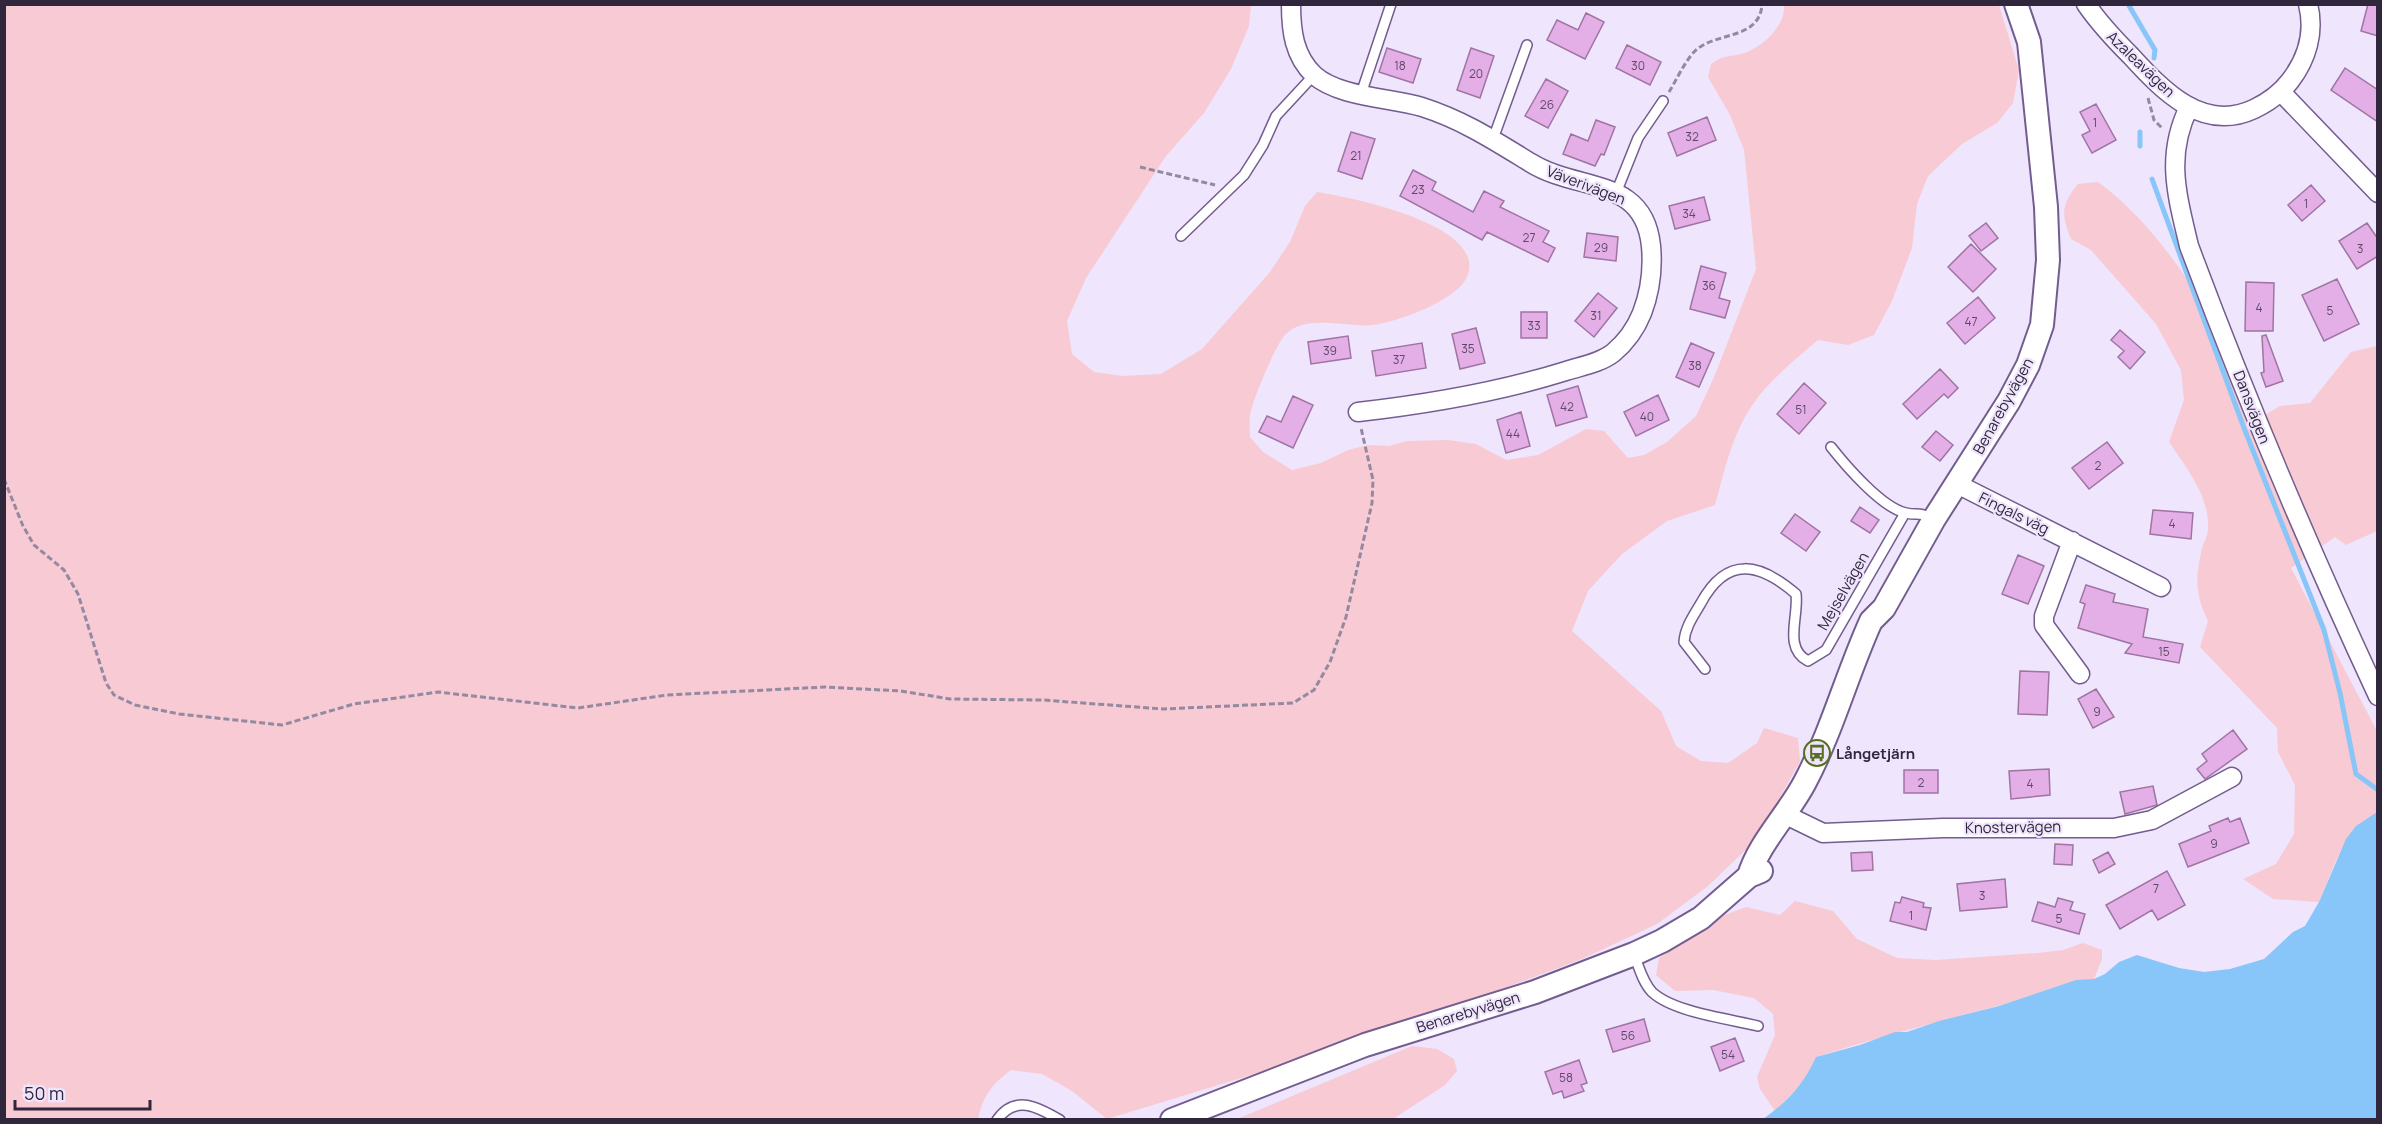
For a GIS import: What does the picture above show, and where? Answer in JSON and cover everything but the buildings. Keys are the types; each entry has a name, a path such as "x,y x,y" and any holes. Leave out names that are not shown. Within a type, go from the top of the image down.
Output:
{"street":[{"path":"1290,4 1292,40 1314,75"},
{"name":"Benarebyvägen","path":"1172,1119 1365,1045 1535,992 1634,954 1662,941 1701,918 1749,876 1752,863 1792,819 1806,779 1871,621 1884,609 1934,519 1985,442 2028,365 2042,325 2047,295 2046,207 2029,42 2016,4"},
{"name":"Azaleavägen","path":"2086,4 2146,72 2189,107 2211,116 2236,116 2266,103 2281,92 2297,71 2306,54 2311,33 2308,4"},
{"name":"Väverivägen","path":"1314,75 1333,86 1421,107 1472,126 1531,163 1556,175 1616,193 1641,211 1649,229 1651,273 1646,302 1639,321 1612,353 1593,363 1545,378 1421,405 1358,412"},
{"path":"2281,92 2378,193"},
{"name":"Dansvägen","path":"2189,107 2176,135 2174,155 2176,179 2189,246 2285,491 2333,603 2376,691"},
{"name":"Fingals väg","path":"1957,484 2161,587"},
{"path":"2072,541 2044,616 2044,625 2080,674"},
{"name":"Knostervägen","path":"1792,819 1823,833 1943,828 2114,828 2152,820 2232,777"}],"lane":[{"path":"1361,94 1391,4"},
{"path":"1493,139 1527,45"},
{"path":"1181,236 1231,189 1254,162 1276,116 1314,75"},
{"path":"1616,193 1638,138 1663,101"},
{"path":"1831,447 1867,487 1905,513 1920,512 1934,519"},
{"name":"Mejselvägen","path":"1705,669 1684,642 1685,632 1704,597 1721,576 1734,569 1745,567 1782,582 1796,594 1798,609 1793,633 1794,648 1808,661 1826,650 1905,513"},
{"path":"1634,954 1651,992 1662,999 1676,1005 1758,1026"},
{"path":"997,1119 1007,1108 1022,1103 1032,1105 1060,1119"}],"path":[{"path":"1663,101 1695,52 1710,42 1748,30 1758,21 1762,4"},
{"path":"2144,93 2158,126 2176,135"},
{"path":"1140,167 1231,189"},
{"path":"4,479 22,526 34,545 64,570 78,594 106,683 114,695 135,705 179,714 282,725 354,704 438,692 578,708 667,695 825,687 901,692 950,699 1043,700 1163,709 1282,704 1293,703 1314,690 1330,662 1346,617 1372,503 1373,480 1358,412"}],"shaded area":[{"path":"5,5 1251,5 1249,26 1231,69 1204,113 1166,156 1086,278 1067,321 1072,354 1094,372 1123,376 1161,374 1202,349 1270,272 1290,242 1305,206 1317,192 1385,207 1439,229 1459,243 1469,260 1466,279 1450,295 1410,315 1383,323 1363,325 1315,323 1293,328 1281,341 1252,407 1250,437 1263,452 1292,470 1321,463 1348,450 1368,445 1389,446 1407,441 1448,440 1476,444 1506,460 1538,455 1586,429 1604,431 1628,458 1644,455 1667,442 1696,416 1715,375 1756,269 1744,150 1730,115 1708,77 1711,64 1721,58 1754,49 1767,39 1782,19 1784,5 1999,5 2019,70 2013,103 1997,123 1962,144 1928,176 1917,204 1912,248 1892,301 1874,335 1848,345 1818,340 1788,366 1768,385 1745,417 1731,449 1715,505 1667,521 1622,554 1588,591 1572,631 1661,711 1676,746 1701,761 1728,763 1757,743 1764,728 1798,738 1800,761 1757,839 1708,886 1657,924 1582,959 1478,998 1251,1075 1107,1119 1072,1091 1042,1074 1011,1070 989,1091 978,1119 5,1120"},
{"path":"2098,182 2149,229 2193,288 2221,339 2252,423 2280,406 2310,403 2351,352 2377,346 2377,531 2346,545 2335,537 2291,568 2377,731 2377,812 2354,831 2340,851 2319,902 2273,899 2243,879 2276,864 2294,834 2295,785 2278,752 2277,728 2200,647 2208,621 2199,596 2198,572 2207,536 2208,518 2196,483 2169,442 2184,400 2181,370 2156,324 2091,250 2071,239 2065,223 2064,210 2068,198 2078,184"},
{"path":"1795,901 1833,911 1857,939 1897,958 1936,960 2038,953 2063,950 2083,943 2102,950 2102,959 2094,979 2057,986 2009,1003 1816,1057 1807,1078 1775,1111 1760,1089 1757,1077 1775,1035 1773,1014 1754,998 1713,990 1675,991 1656,975 1659,958 1722,916 1746,907 1780,915"},
{"path":"1412,1046 1437,1049 1454,1059 1457,1071 1445,1085 1393,1119 1237,1119"}],"water":[{"path":"2377,812 2377,1119 1763,1119 1794,1092 1816,1057 1860,1045 1895,1032 1907,1032 1939,1021 1999,1006 2076,980 2094,979 2105,974 2119,962 2137,955 2179,968 2204,972 2230,969 2264,959 2293,932 2305,926 2319,902 2346,839 2356,826"}],"waterway":[{"path":"2128,4 2155,50 2154,58"},
{"path":"2140,132 2140,146"},
{"path":"2152,179 2244,428 2324,630 2340,693 2356,774 2378,790"}],"place":[{"name":"Långetjärn","path":"1817,753"}]}
